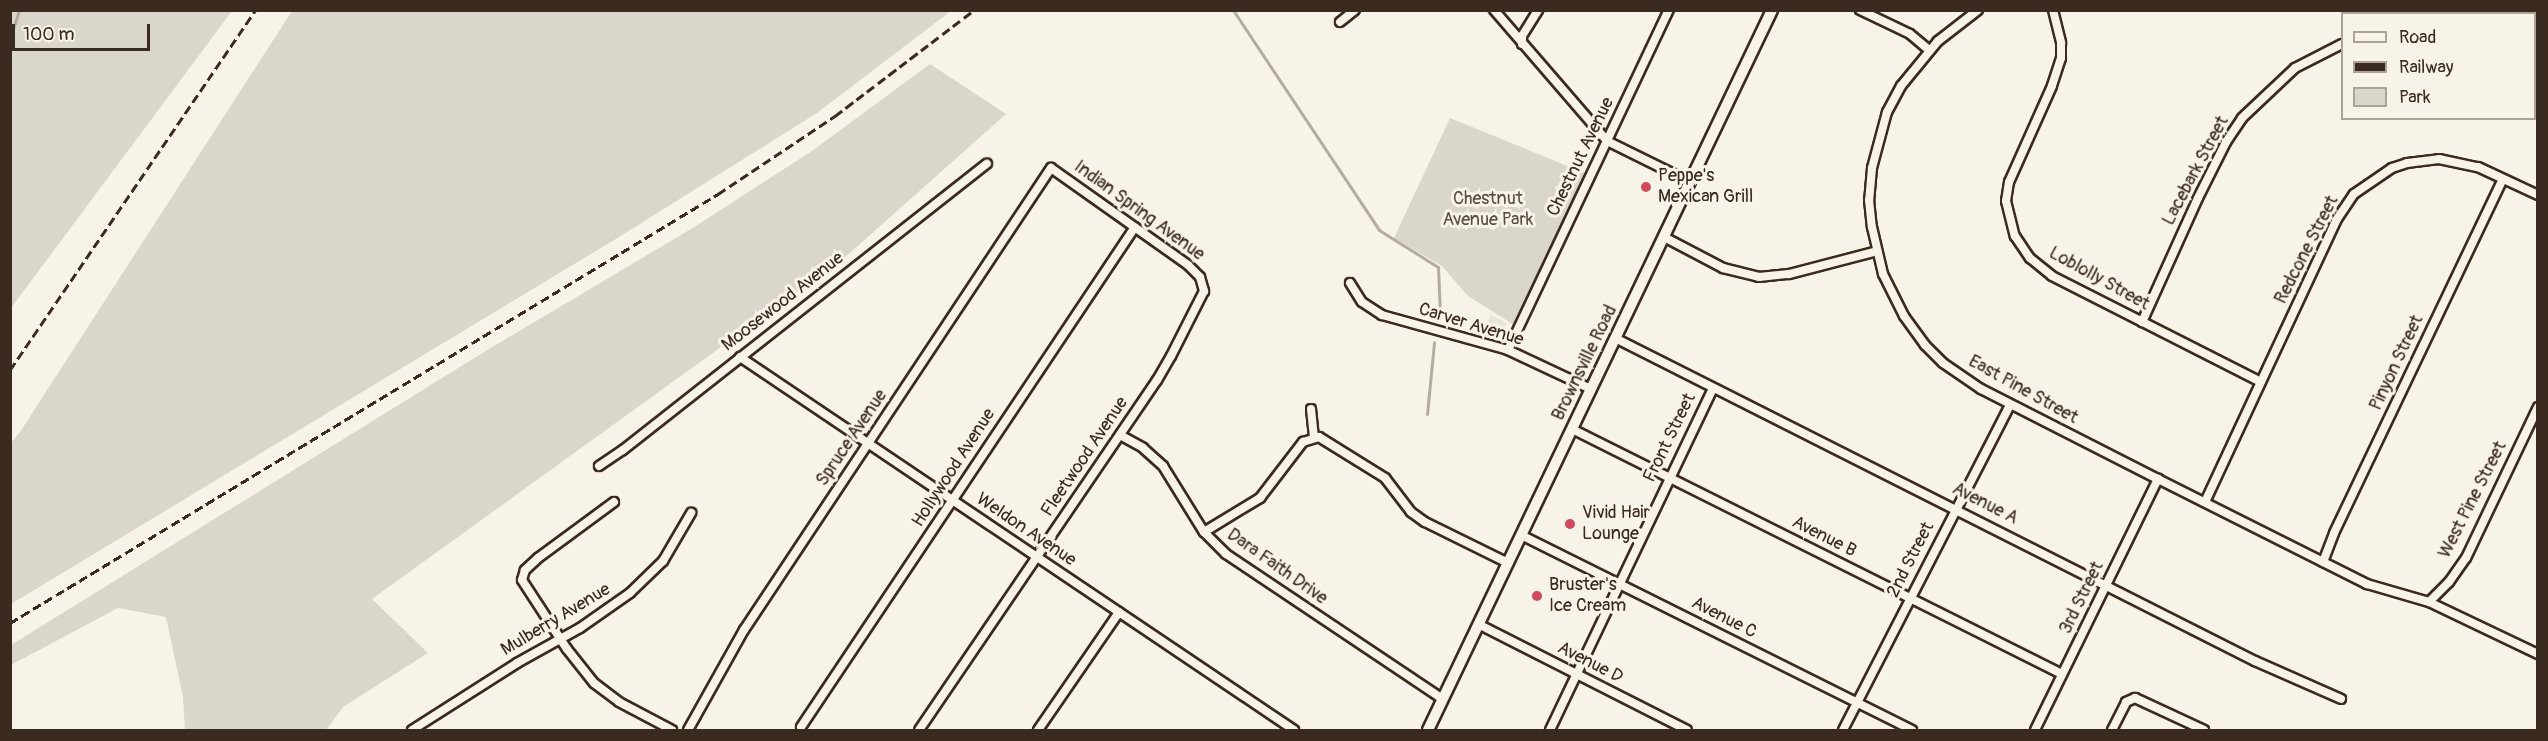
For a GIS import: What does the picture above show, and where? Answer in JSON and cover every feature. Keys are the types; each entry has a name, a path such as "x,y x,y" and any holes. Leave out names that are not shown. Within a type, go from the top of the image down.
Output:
{"street":[{"path":"1340,22 1355,10"},
{"path":"1494,10 1607,141 1690,182"},
{"path":"1501,20 1505,10"},
{"path":"1522,45 1522,36 1538,10"},
{"name":"Chestnut Avenue","path":"1508,350 1669,10"},
{"name":"Brownsville Road","path":"1428,730 1772,10"},
{"path":"1860,10 1910,34 1929,50"},
{"name":"East Pine Street","path":"1978,10 1929,50 1896,94 1876,145 1869,200 1877,251 1892,297 1925,345 1963,378 2010,405 2367,584 2429,602 2538,654"},
{"name":"Loblolly Street","path":"2053,10 2061,43 2061,58 2052,86 2009,182 2006,201 2011,227 2023,250 2041,268 2142,322 2261,381"},
{"name":"Lacebark Street","path":"2142,322 2198,198 2226,142 2242,118 2295,68 2341,45"},
{"name":"Redcone Street","path":"2205,502 2337,219 2354,194 2370,181 2407,163 2439,159 2465,162 2538,195"},
{"name":"Moosewood Avenue","path":"598,466 623,450 987,164"},
{"name":"Indian Spring Avenue","path":"1051,168 1188,265 1204,284"},
{"name":"Spruce Avenue","path":"688,730 744,630 1051,168"},
{"name":"Pinyon Street","path":"2324,562 2334,534 2503,179"},
{"name":"Hollywood Avenue","path":"801,727 1135,227"},
{"path":"1664,237 1723,268 1759,277 1789,274 1877,251"},
{"name":"Carver Avenue","path":"1350,283 1362,302 1382,315 1508,350 1591,389"},
{"name":"Fleetwood Avenue","path":"919,730 1120,435 1171,356 1203,296 1204,284"},
{"name":"Avenue A","path":"1615,338 2108,584 2255,661 2341,699"},
{"name":"Weldon Avenue","path":"740,357 1294,730"},
{"name":"Front Street","path":"1550,730 1713,388"},
{"name":"2nd Street","path":"1843,730 1955,508 2010,405"},
{"name":"West Pine Street","path":"2429,602 2449,582 2466,558 2534,424 2538,407"},
{"path":"1311,410 1314,437"},
{"name":"Avenue B","path":"1572,429 2062,674"},
{"name":"Dara Faith Drive","path":"1120,435 1143,448 1163,466 1204,532 1226,554 1443,699"},
{"path":"1204,532 1260,498 1303,442 1314,437 1324,438 1385,478 1411,512 1425,522 1508,563"},
{"name":"3rd Street","path":"2035,730 2158,479"},
{"path":"614,502 525,570 522,580 529,594 586,674 602,691 672,730"},
{"name":"Mulberry Avenue","path":"415,730 517,663 611,608 650,576 672,547 691,513"},
{"name":"Avenue C","path":"1521,535 1912,730"},
{"path":"1038,730 1119,612"},
{"name":"Avenue D","path":"1478,624 1687,730"},
{"path":"2112,730 2130,699 2138,699 2204,730"}],"shaded area":[{"path":"1491,315 1507,323 1499,338 1483,330"}],"green space":[{"path":"10,11 232,11 11,308"},
{"path":"292,11 951,11 817,113 619,237 11,604 11,443"},
{"path":"930,64 1006,114 843,259 372,599 428,653 343,707 326,730 185,730 183,697 166,617 118,608 11,665 11,645 484,352 691,229 812,151"},
{"name":"Chestnut Avenue Park","path":"1450,118 1587,174 1514,325 1468,296 1442,266 1394,238"}],"waterway":[{"path":"10,38 19,10"},
{"path":"1233,10 1379,230 1438,267 1440,315"},
{"path":"1427,414 1434,342"}],"railway":[{"path":"10,370 256,10"},
{"path":"10,623 718,194 835,116 974,10"}],"place":[{"name":"Peppe's Mexican Grill","path":"1646,187"},
{"name":"Vivid Hair Lounge","path":"1570,524"},
{"name":"Bruster's Ice Cream","path":"1537,596"}]}
